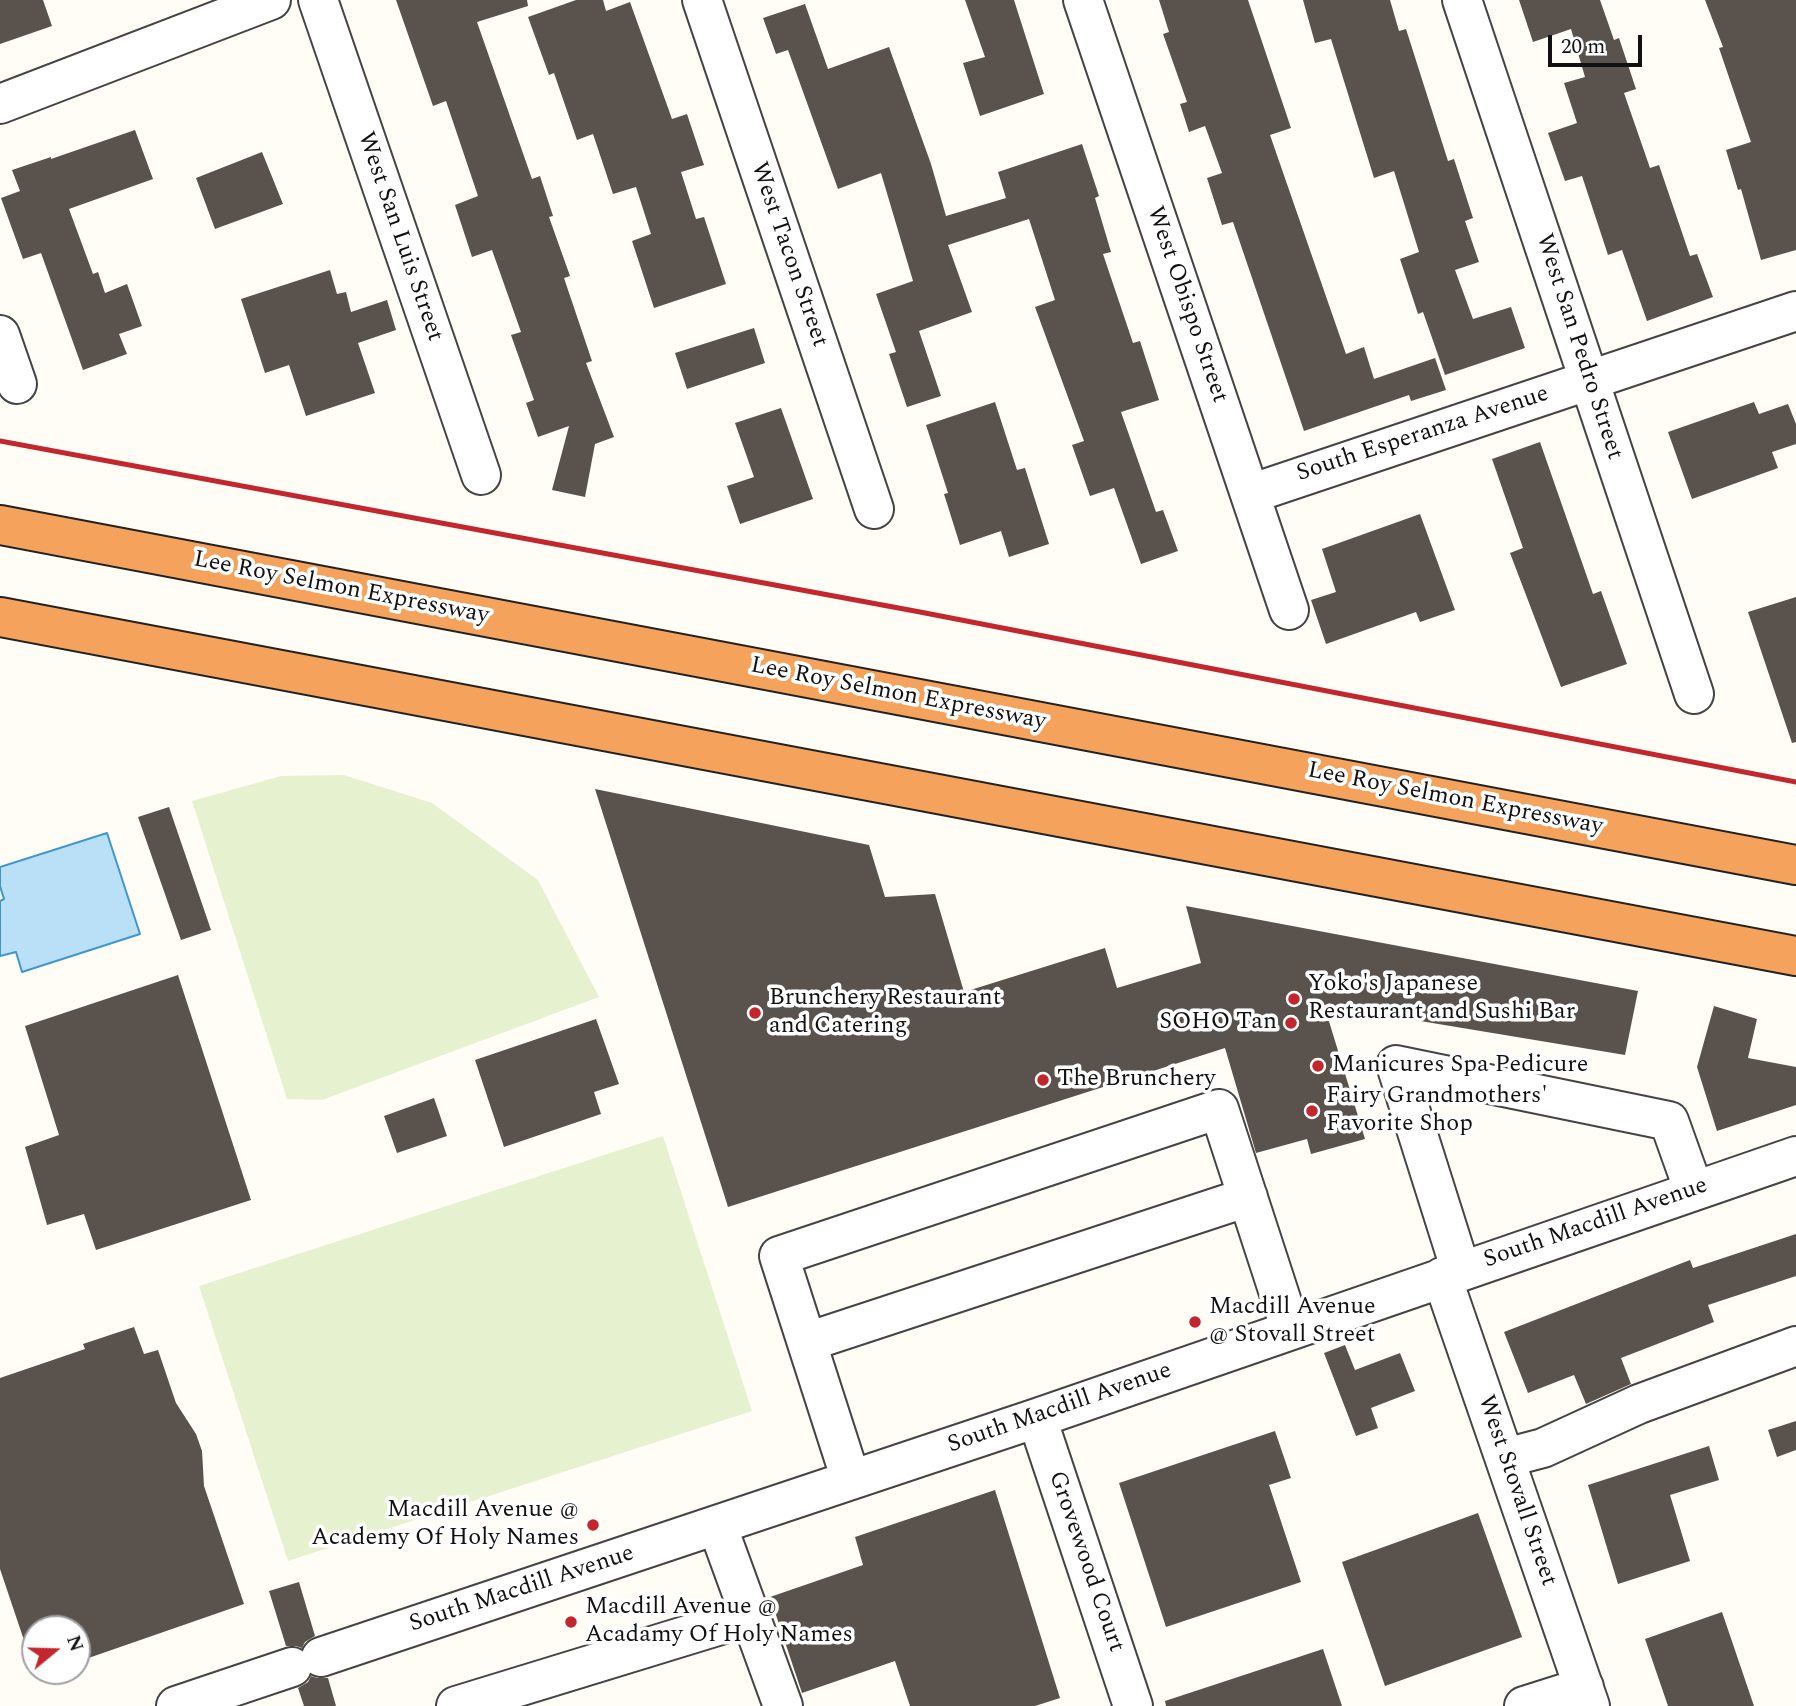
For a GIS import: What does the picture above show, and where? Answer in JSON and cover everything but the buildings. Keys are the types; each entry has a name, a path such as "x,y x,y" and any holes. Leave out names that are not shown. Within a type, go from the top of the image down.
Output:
{"highway":[{"name":"Lee Roy Selmon Expressway","path":"0,524 1796,865"},
{"path":"0,617 1796,956"}],"street":[{"path":"0,104 271,0"},
{"name":"West San Luis Street","path":"318,0 481,475"},
{"name":"West Tacon Street","path":"702,0 874,509"},
{"name":"West Obispo Street","path":"1083,0 1289,610"},
{"name":"West San Pedro Street","path":"1462,0 1694,694"},
{"name":"South Esperanza Avenue","path":"1250,494 1796,311"},
{"path":"0,335 17,384"},
{"name":"West Stovall Street","path":"1587,1696 1505,1458 1396,1065 1669,1121 1694,1191"},
{"path":"851,1480 779,1256 1219,1109 1291,1330"},
{"name":"South Macdill Avenue","path":"189,1704 1037,1418 1796,1156"},
{"path":"807,1342 1248,1197"},
{"path":"1505,1458 1543,1448 1639,1404 1796,1346"},
{"name":"Grovewood Court","path":"1037,1418 1133,1706"},
{"path":"717,1525 783,1706"},
{"path":"456,1706 750,1616"},
{"path":"1524,1706 1587,1696"}],"green space":[{"path":"344,775 432,803 538,880 599,997 322,1100 287,1099 192,801 281,776"},
{"path":"663,1136 752,1411 288,1561 199,1286"}],"water":[{"path":"107,833 140,934 22,972 16,952 0,956 0,901 4,899 0,886 0,867"}],"railway":[{"path":"0,441 920,612 1796,782"}],"place":[{"name":"Yoko's Japanese Restaurant and Sushi Bar","path":"1294,999"},
{"name":"Brunchery Restaurant and Catering","path":"755,1013"},
{"name":"SOHO Tan","path":"1291,1023"},
{"name":"Manicures Spa Pedicure","path":"1318,1066"},
{"name":"The Brunchery","path":"1043,1080"},
{"name":"Fairy Grandmothers' Favorite Shop","path":"1312,1111"},
{"name":"Macdill Avenue @ Stovall Street","path":"1195,1322"},
{"name":"Macdill Avenue @ Academy Of Holy Names","path":"593,1525"},
{"name":"Macdill Avenue @ Acadamy Of Holy Names","path":"571,1622"}]}
